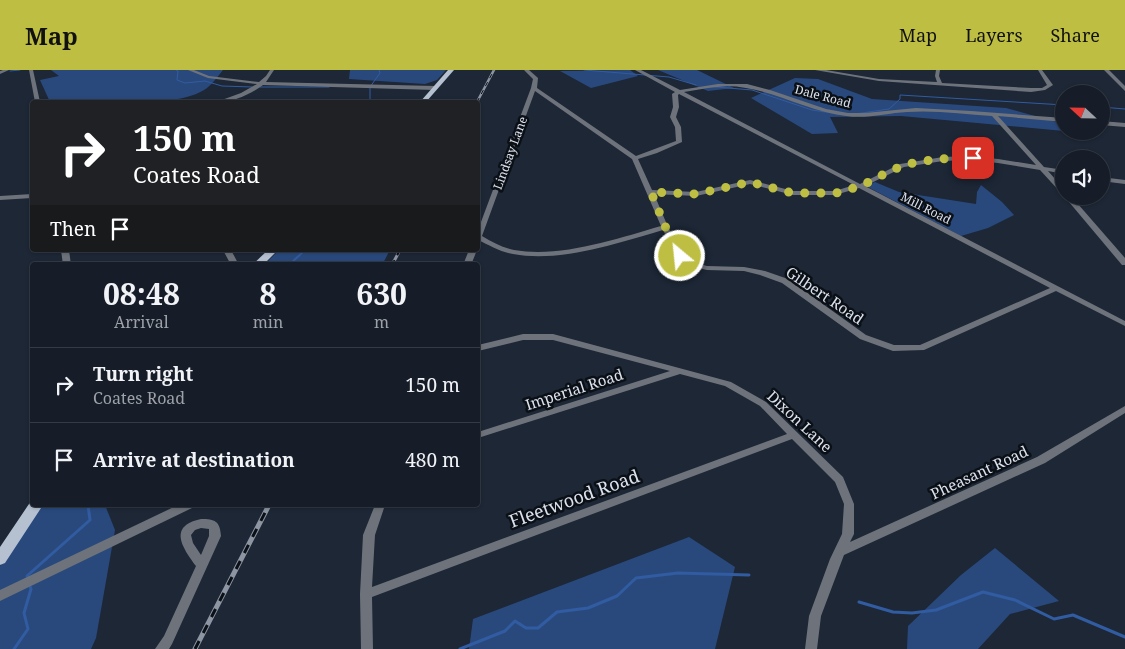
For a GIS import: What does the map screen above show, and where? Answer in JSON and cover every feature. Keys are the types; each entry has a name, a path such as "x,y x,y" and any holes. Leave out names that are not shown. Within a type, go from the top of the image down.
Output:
{"main road":[{"path":"425,100 451,70"},
{"path":"260,262 271,252"},
{"path":"0,559 35,507"}],"street":[{"path":"0,73 7,70"},
{"path":"31,70 38,100"},
{"path":"190,70 208,77 260,83 435,88"},
{"path":"226,100 252,90 268,77 272,70"},
{"path":"526,70 536,79 534,88 635,158 679,142 678,127 673,117 676,107 675,94 679,92"},
{"name":"Mill Road","path":"637,70 1125,324"},
{"path":"817,70 879,80 1031,90 1043,89 1048,87 1050,83 1040,70"},
{"path":"862,77 863,70"},
{"path":"938,70 937,76 941,85"},
{"path":"1106,70 1125,89"},
{"name":"Dale Road","path":"679,92 707,85 743,86 757,88 834,113 847,115 867,116 904,110 937,110 1055,119"},
{"name":"Lindsay Lane","path":"480,233 534,88"},
{"path":"994,115 1055,183"},
{"path":"1110,124 1125,125"},
{"name":"Gilbert Road","path":"635,158 681,258 688,263 708,268 744,269 785,281 863,337 893,348 921,348 1056,288"},
{"path":"651,192 696,194 750,182 760,183 785,192 804,194 836,193 861,186 902,165 937,159 983,159 1055,170"},
{"path":"1110,180 1125,182"},
{"path":"0,198 30,196"},
{"path":"1075,205 1125,263"},
{"path":"480,239 500,248 515,252 533,253 577,249 621,240 665,226"},
{"name":"Dixon Lane","path":"480,348 523,337 553,337 680,371 734,388 763,404 839,480 849,504 848,534 839,552 815,616 811,649"},
{"name":"Imperial Road","path":"480,434 680,371"},
{"name":"Pheasant Road","path":"839,552 1041,460 1125,410"},
{"name":"Fleetwood Road","path":"366,594 794,435"},
{"path":"0,596 184,507"},
{"path":"368,649 366,594 368,535 379,507"},
{"path":"161,649 168,640 202,565"}],"shaded area":[{"path":"51,70 223,70 207,88 193,95 169,100 49,100 40,80 59,76"},
{"path":"350,70 446,70 437,80 425,84 349,79"},
{"path":"630,70 638,76 591,88 560,71"},
{"path":"658,70 697,70 734,88 708,91"},
{"path":"795,78 818,79 872,99 1006,108 1055,122 1055,130 901,116 830,117 838,133 812,134 751,98"},
{"path":"875,182 899,192 976,204 977,192 981,185 1002,202 1014,215 988,228 961,236 866,186"},
{"path":"277,252 389,252 384,262 267,262"},
{"path":"39,507 106,507 115,530 96,638 91,649 0,649 0,566"},
{"path":"689,537 735,567 715,649 469,649 473,619"},
{"path":"995,548 1059,601 1010,614 978,649 907,649 908,626 961,575"}],"waterway":[{"path":"10,71 20,70"},
{"path":"176,70 178,71 177,80 185,83 205,81 222,86 252,87"},
{"path":"370,100 370,87 380,73 379,70"},
{"path":"584,70 669,77 696,85"},
{"path":"260,87 329,87"},
{"path":"716,87 752,90 812,110 839,114"},
{"path":"855,114 889,109 900,99 900,95 1055,104"},
{"path":"1110,108 1125,109"},
{"path":"292,262 303,252"},
{"path":"28,578 27,576 90,520 88,507"},
{"path":"460,649 505,631 515,621 526,628 538,628 557,612 588,608 617,596 636,578 678,573 749,575"},
{"path":"14,649 28,629 24,613 31,589 29,584"},
{"path":"859,602 893,612 912,613 936,610 983,592 1015,600 1054,619 1073,615 1125,637"}],"railway":[{"path":"478,100 494,70"},
{"path":"394,262 399,252"},
{"path":"195,649 268,507"}],"route":[{"path":"680,256 651,192 696,194 750,182 760,183 792,193 836,193 866,184 902,165 925,160 973,158"}]}
